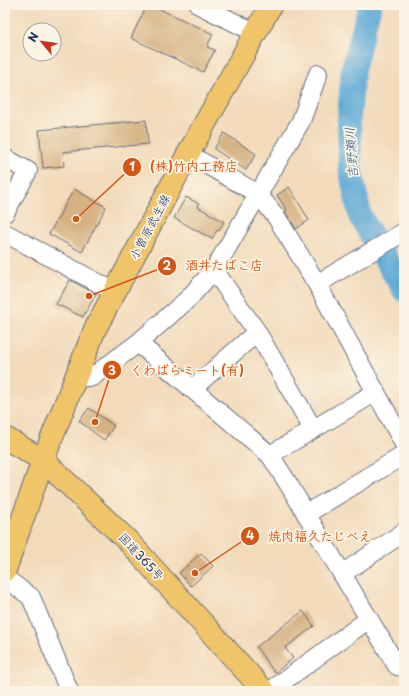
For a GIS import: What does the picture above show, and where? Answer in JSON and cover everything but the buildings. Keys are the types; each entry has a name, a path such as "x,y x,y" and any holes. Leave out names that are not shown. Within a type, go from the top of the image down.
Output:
{"main road":[{"name":"小曽原武生線","path":"5,570 43,460 95,329 188,154 271,5"},
{"name":"国道365号","path":"5,438 43,460 126,540 264,691"}],"street":[{"path":"199,5 256,33"},
{"path":"76,377 92,377 138,343 188,299 214,270 300,121 318,74"},
{"path":"188,154 258,194 277,218 317,284 404,444"},
{"path":"5,158 28,170 5,213"},
{"path":"317,284 403,233"},
{"path":"5,234 115,292"},
{"path":"214,270 257,332 313,430"},
{"path":"192,389 257,332"},
{"path":"138,343 270,455 397,666"},
{"path":"270,455 376,392"},
{"path":"306,514 404,456"},
{"path":"342,574 404,532"},
{"path":"5,578 31,597 69,691"},
{"path":"270,691 369,619"}],"waterway":[{"name":"吉野瀬川","path":"370,5 353,69 349,118 350,167 360,216 404,290"}],"place":[{"name":"(株)竹内工務店","path":"76,219"},
{"name":"酒井たばこ店","path":"89,296"},
{"name":"くわばらミート(有)","path":"95,422"},
{"name":"焼肉福久たじべえ","path":"195,573"}]}
